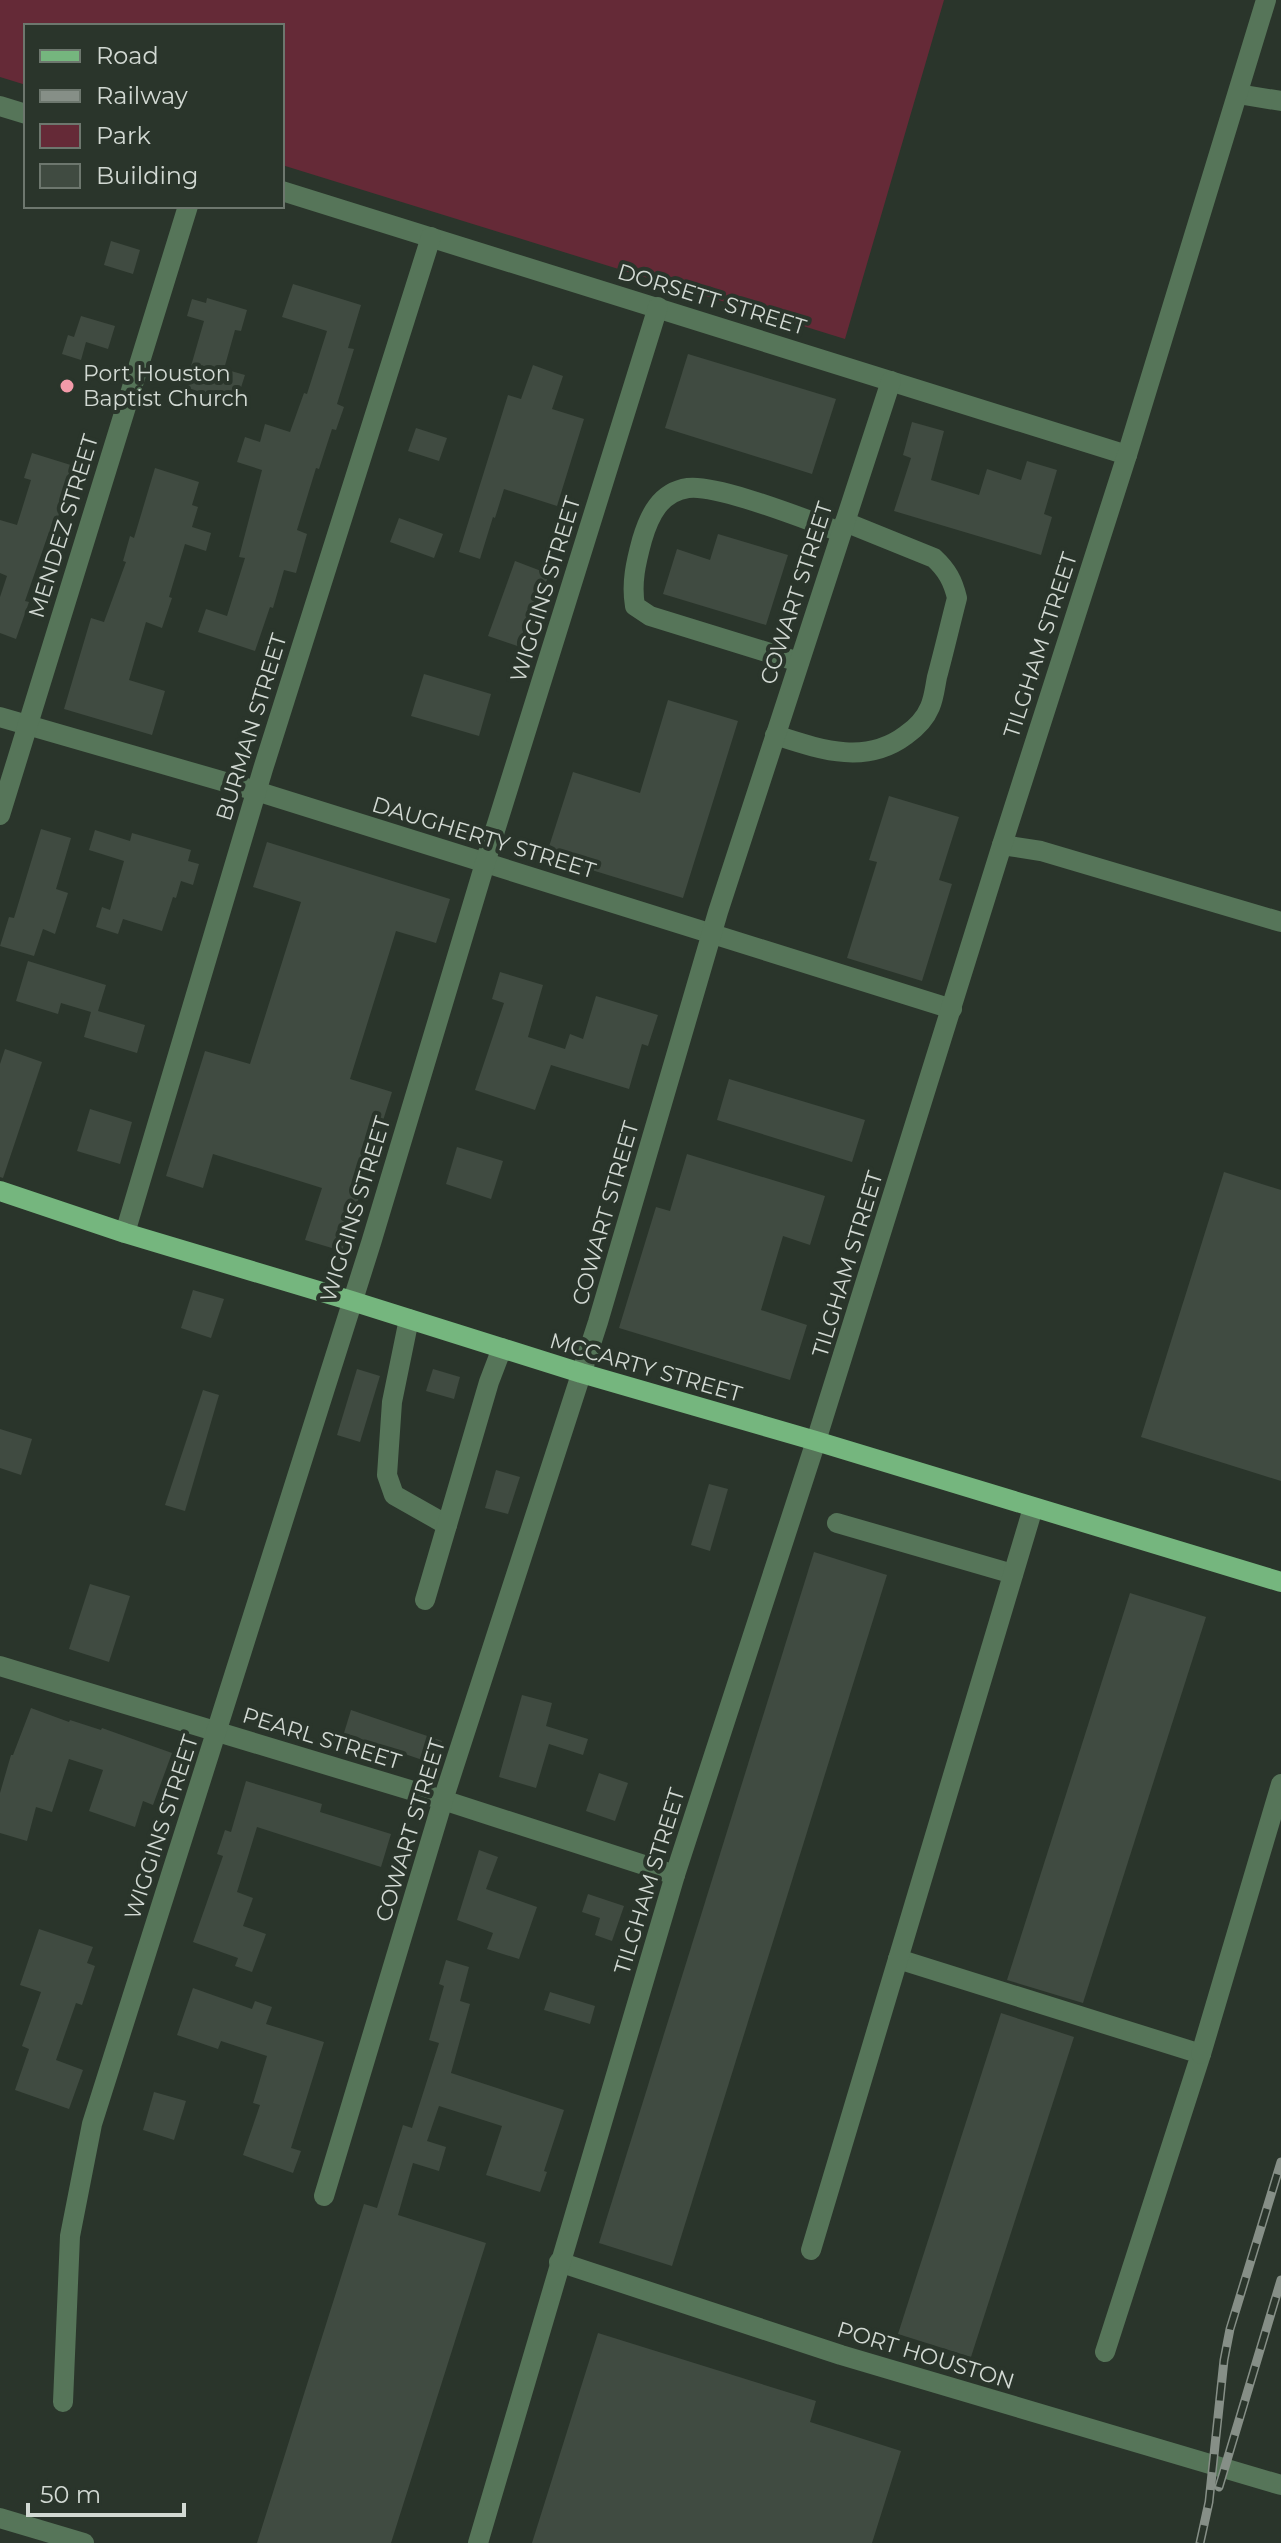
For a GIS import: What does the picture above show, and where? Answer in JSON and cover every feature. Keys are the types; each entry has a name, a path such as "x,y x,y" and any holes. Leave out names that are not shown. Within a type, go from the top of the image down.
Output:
{"main road":[{"name":"MCCARTY STREET","path":"0,1191 125,1233 581,1373 1281,1582"}],"street":[{"name":"TILGHAM STREET","path":"478,2543 675,1875 816,1441 1127,455 1266,0"},
{"path":"1238,94 1281,101"},
{"path":"0,106 24,113"},
{"name":"DORSETT STREET","path":"284,192 1127,455"},
{"name":"MENDEZ STREET","path":"0,815 187,208"},
{"name":"BURMAN STREET","path":"125,1233 256,791 431,237"},
{"name":"WIGGINS STREET","path":"63,2402 70,2236 92,2124 352,1301 658,307"},
{"name":"COWART STREET","path":"324,2196 443,1800 598,1322 711,934 891,381"},
{"path":"775,735 813,748 862,753 880,750 917,727 930,707 957,598 953,582 946,569 934,558 843,527 711,490 689,488 656,505 647,524 632,588 635,606 650,616 799,662"},
{"name":"DAUGHERTY STREET","path":"0,717 256,791 952,1009"},
{"path":"1002,845 1041,851 1281,922"},
{"path":"409,1319 392,1402 387,1475 394,1495 447,1525"},
{"path":"425,1600 489,1382 502,1348"},
{"path":"811,2250 1033,1508"},
{"path":"837,1523 1013,1574"},
{"name":"PEARL STREET","path":"0,1666 443,1800 675,1875"},
{"path":"1105,2352 1201,2054 1281,1784"},
{"path":"898,1959 1201,2054"},
{"name":"PORT HOUSTON","path":"559,2262 841,2355 1281,2485"},
{"path":"0,2518 84,2543"}],"green space":[{"path":"0,0 944,0 845,339 284,166 284,24 24,24 24,84 0,77"}],"building":[{"path":"111,241 140,250 133,274 104,265"},
{"path":"293,284 361,305 348,348 354,349 337,404 344,407 336,430 332,429 319,469 316,468 297,530 307,534 296,573 284,570 273,608 270,607 255,651 198,632 206,609 227,616 245,558 239,557 262,470 237,462 245,437 260,442 265,424 290,432 304,393 307,394 327,331 282,317"},
{"path":"207,298 247,310 241,331 235,330 224,369 245,375 236,403 185,387 204,321 187,316 192,299 206,303"},
{"path":"81,316 115,326 108,349 86,342 81,360 62,354 68,335 74,337"},
{"path":"688,354 836,399 812,474 665,428"},
{"path":"533,365 563,376 552,409 584,419 557,506 504,489 480,559 459,552 508,395 521,399"},
{"path":"912,422 944,431 931,480 979,495 987,469 1021,480 1027,461 1057,470 1044,514 1052,517 1041,555 894,511 911,458 903,455"},
{"path":"416,428 447,438 439,461 408,451"},
{"path":"32,453 74,466 53,533 49,532 25,601 29,602 16,639 0,633 0,597 7,576 0,573 0,520 17,525 31,480 24,478"},
{"path":"155,468 199,482 192,505 198,507 192,527 211,533 206,551 185,544 162,628 146,622 129,680 165,691 152,735 64,709 91,618 104,622"},
{"path":"399,518 443,534 434,558 390,542"},
{"path":"718,534 788,555 766,625 663,594 677,549 710,560"},
{"path":"515,561 549,574 523,648 488,636"},
{"path":"424,674 491,694 479,736 411,716"},
{"path":"668,700 738,721 683,898 546,856 573,772 640,793"},
{"path":"889,796 959,817 939,880 952,884 922,981 847,958 877,862 869,860"},
{"path":"41,829 71,838 56,889 68,893 55,934 43,929 34,956 0,946 9,917 14,918"},
{"path":"95,830 130,841 132,833 191,850 188,861 199,864 193,885 181,881 162,931 123,919 118,934 96,927 102,907 110,910 124,861 89,850"},
{"path":"267,842 450,899 436,943 396,931 350,1079 392,1092 342,1251 305,1240 322,1188 213,1154 203,1188 166,1176 205,1051 250,1064 301,902 253,887"},
{"path":"28,961 106,985 98,1011 145,1025 137,1053 84,1037 91,1012 61,1003 58,1014 16,1001"},
{"path":"500,972 543,985 528,1037 565,1049 570,1034 583,1039 596,996 658,1015 648,1046 642,1044 629,1089 551,1065 535,1110 475,1090 504,1003 492,999"},
{"path":"5,1049 42,1062 3,1178 0,1177 0,1064"},
{"path":"729,1079 865,1120 852,1162 717,1120"},
{"path":"90,1109 132,1122 120,1164 77,1151"},
{"path":"457,1147 503,1161 491,1199 446,1184"},
{"path":"687,1154 825,1196 810,1245 783,1236 761,1310 807,1325 790,1380 619,1328 656,1207 670,1211"},
{"path":"1224,1172 1281,1190 1281,1481 1141,1437"},
{"path":"193,1290 224,1299 211,1338 181,1328"},
{"path":"357,1369 380,1376 360,1442 337,1435"},
{"path":"433,1369 460,1377 454,1399 426,1391"},
{"path":"203,1390 219,1395 185,1511 165,1505"},
{"path":"0,1429 32,1439 21,1475 0,1468"},
{"path":"496,1470 520,1477 508,1514 485,1508"},
{"path":"709,1484 728,1489 710,1551 691,1545"},
{"path":"814,1552 887,1575 672,2266 599,2243"},
{"path":"90,1584 130,1596 109,1662 69,1649"},
{"path":"1130,1593 1206,1617 1083,2003 1007,1980"},
{"path":"522,1695 552,1703 546,1726 588,1739 583,1755 549,1744 536,1788 499,1777"},
{"path":"31,1708 69,1722 102,1728 172,1753 153,1805 143,1801 135,1827 89,1811 103,1770 69,1759 52,1812 36,1807 27,1841 0,1833 0,1793 11,1755"},
{"path":"351,1710 442,1741 434,1764 344,1733"},
{"path":"599,1773 628,1783 615,1821 586,1811"},
{"path":"246,1781 322,1804 320,1812 391,1834 381,1867 257,1827 237,1892 253,1898 243,1926 266,1934 252,1972 235,1966 238,1958 193,1942 223,1856 217,1854 225,1830 231,1832"},
{"path":"479,1850 498,1857 486,1889 537,1907 519,1959 487,1949 493,1933 457,1920"},
{"path":"588,1894 624,1906 612,1941 595,1935 600,1918 582,1912"},
{"path":"39,1929 93,1947 87,1963 95,1966 82,2005 76,2003 56,2060 83,2070 69,2109 15,2090 29,2049 22,2046 41,1992 20,1985"},
{"path":"446,1960 469,1967 460,2001 470,2004 451,2073 564,2110 544,2171 547,2172 540,2192 486,2175 502,2126 439,2106 427,2141 446,2147 439,2171 413,2163 398,2215 486,2243 391,2543 257,2543 364,2204 377,2208 403,2125 412,2128 439,2043 429,2040 444,1986 439,1984"},
{"path":"193,1988 252,2009 255,2001 272,2007 266,2024 324,2042 291,2148 301,2151 293,2173 243,2155 260,2105 253,2103 267,2056 221,2041 218,2049 177,2035"},
{"path":"550,1992 595,2006 590,2024 544,2010"},
{"path":"1001,2013 1074,2037 971,2357 898,2334"},
{"path":"154,2092 186,2101 174,2140 143,2130"},
{"path":"598,2333 816,2401 810,2422 901,2451 872,2543 532,2543"}],"railway":[{"path":"1200,2543 1209,2502 1230,2329 1281,2162"},
{"path":"1219,2487 1281,2280"}],"place":[{"name":"Port Houston Baptist Church","path":"67,386"}]}
